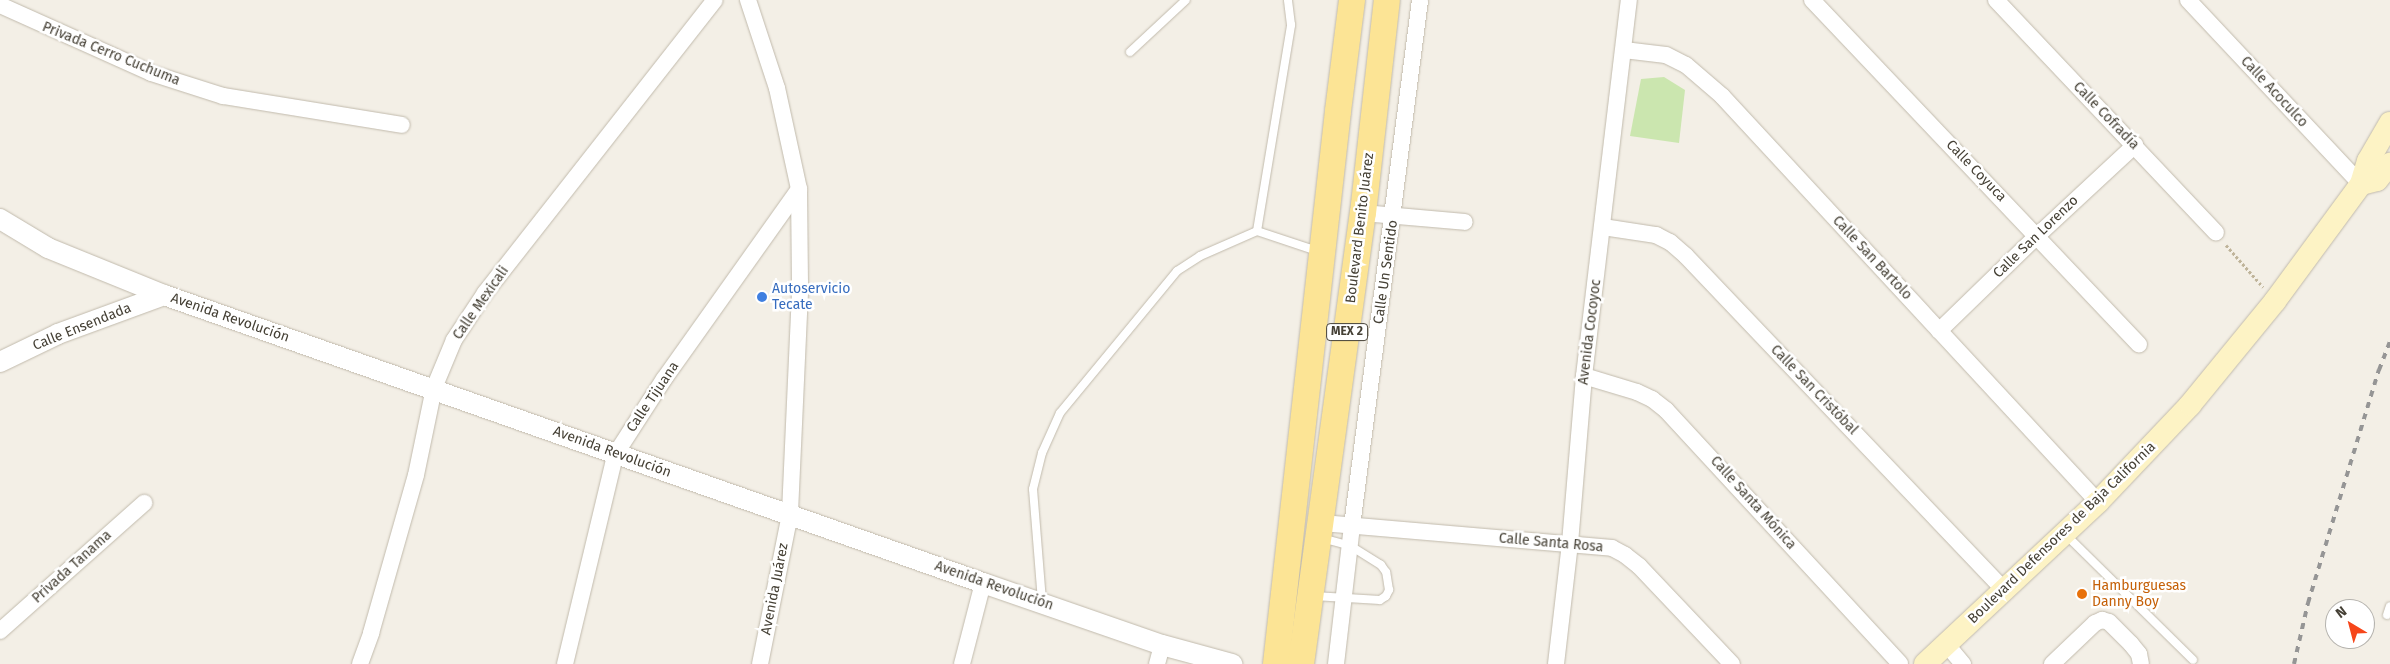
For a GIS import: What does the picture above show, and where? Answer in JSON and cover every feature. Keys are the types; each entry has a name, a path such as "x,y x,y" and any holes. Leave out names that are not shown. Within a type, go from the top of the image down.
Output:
{"main road":[{"name":"MEX 2","path":"1276,664 1352,0"},
{"name":"Boulevard Benito Juárez","path":"1302,664 1363,213 1387,0"},
{"name":"Boulevard Defensores de Baja California","path":"1925,664 2098,502 2190,406 2274,301 2361,184 2368,161 2390,123"},
{"name":"Boulevard Defensores de Baja California","path":"2361,184 2377,180 2390,164"}],"street":[{"name":"Calle Mexicali","path":"360,664 371,633 416,475 434,388 454,340 485,293 716,0"},
{"name":"Avenida Juárez","path":"748,0 780,97 800,189 799,301 790,514 760,664"},
{"name":"Calle Un Sentido","path":"1336,664 1420,0"},
{"name":"Avenida Cocoyoc","path":"1556,664 1570,544 1584,376 1629,0"},
{"name":"Calle Coyuca","path":"1812,0 2139,344"},
{"name":"Calle Cofradía","path":"1996,0 2216,233"},
{"name":"Calle Acoculco","path":"2188,0 2361,184"},
{"name":"Privada Cerro Cuchuma","path":"0,6 151,73 223,96 402,125"},
{"name":"Calle San Bartolo","path":"1624,50 1666,55 1686,65 1705,80 2098,502"},
{"name":"Calle San Lorenzo","path":"1939,331 2134,145"},
{"name":"Calle Tijuana","path":"565,664 615,455 664,379 800,189"},
{"path":"1363,213 1465,222"},
{"name":"Avenida Revolución","path":"0,219 48,248 164,295 434,388 615,455 790,514 1162,645 1211,661 1232,664"},
{"name":"Calle San Cristóbal","path":"1603,227 1656,235 1670,242 1686,256 2004,590"},
{"name":"Calle Ensendada","path":"0,362 58,334 164,295"},
{"name":"Calle Santa Mónica","path":"1584,376 1637,392 1652,399 1666,410 1900,664"},
{"name":"Privada Tanama","path":"0,631 144,503"},
{"name":"Calle Santa Rosa","path":"1321,530 1352,526 1612,548 1625,555 1681,608 1732,664"},
{"path":"962,664 983,583"},
{"path":"2052,664 2095,623 2102,620 2109,622 2131,644 2139,654 2141,664"},
{"path":"1157,664 1162,645"},
{"path":"1946,645 1963,664"}],"lane":[{"path":"1130,52 1186,0"},
{"path":"1257,231 1291,25 1288,0"},
{"path":"1042,603 1033,489 1042,453 1060,412 1177,271 1200,256 1257,231 1322,252"},
{"path":"1312,596 1380,600 1386,596 1389,590 1386,572 1381,565 1321,530"},
{"path":"2064,534 2193,660"},
{"path":"2388,615 2390,606"}],"path":[{"path":"2216,233 2274,301"}],"green space":[{"path":"1664,77 1685,90 1679,143 1630,136 1641,79"}],"railway":[{"path":"2294,664 2308,603 2379,370 2390,342"}],"place":[{"name":"Autoservicio Tecate","path":"762,297"},
{"name":"Hamburguesas Danny Boy","path":"2082,594"}]}
